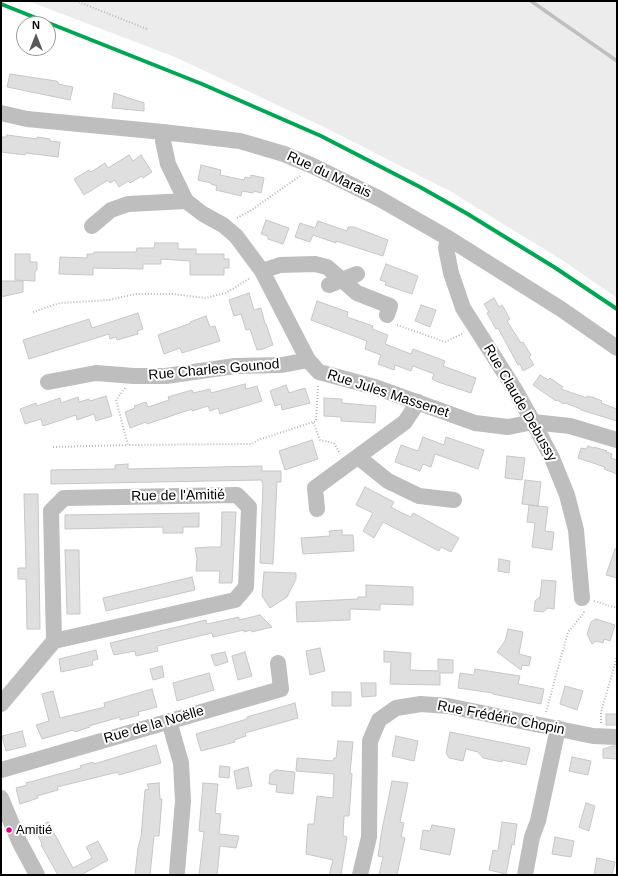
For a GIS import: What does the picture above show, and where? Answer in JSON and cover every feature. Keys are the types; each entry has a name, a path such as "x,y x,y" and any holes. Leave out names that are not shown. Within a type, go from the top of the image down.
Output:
{"street":[{"name":"Rue du Marais","path":"1,112 27,119 163,132 240,142 284,154 313,166 380,200 448,238 561,308 617,348"},
{"path":"163,132 163,141 168,164 186,201 203,214 223,225 236,236 262,271 314,366"},
{"path":"92,226 111,210 128,204 186,201"},
{"name":"Rue Claude Debussy","path":"448,238 446,248 450,273 463,308 514,388 533,422 552,458 567,495 576,530 582,598"},
{"path":"262,271 280,265 315,264 326,267 335,282 357,293 390,306 387,315"},
{"path":"335,282 357,274"},
{"name":"Rue Charles Gounod","path":"48,382 96,373 134,376 166,376 235,366 314,366"},
{"name":"Rue Jules Massenet","path":"314,366 475,423 508,427 533,422 570,426 617,440"},
{"path":"317,509 316,488 405,422 418,402"},
{"path":"352,461 419,496 454,500"},
{"name":"Rue de l'Amitié","path":"237,495 249,507 246,587 235,600 54,641 51,511 64,498 237,495"},
{"path":"1,704 54,641"},
{"name":"Rue de la Noëlle","path":"1,770 281,689 278,663"},
{"name":"Rue Frédéric Chopin","path":"360,875 369,837 370,742 379,720 396,708 421,704 463,709 609,737"},
{"path":"169,721 181,763 184,801 177,872"},
{"path":"526,875 532,837 538,821 558,728"},
{"path":"1,798 19,841 37,875"}],"path":[{"path":"76,1 147,29"},
{"path":"223,225 250,211 313,166"},
{"path":"32,312 60,303 109,300 136,294 173,294 205,298 226,293 262,271"},
{"path":"387,315 393,323 445,342 476,328"},
{"path":"53,446 252,444 258,440 316,421 314,366"},
{"path":"128,445 116,400 134,376"},
{"path":"313,422 320,440 334,443 352,461"},
{"path":"542,725 568,632 584,613 582,598 617,608"},
{"path":"609,737 600,712 617,657"}],"shaded area":[{"path":"28,1 617,1 617,298 565,262 448,190 324,127 175,57"}],"building":[{"path":"10,74 56,81 58,84 73,87 70,100 7,87"},
{"path":"114,93 144,103 144,111 112,108"},
{"path":"7,135 37,139 37,137 60,142 58,157 1,152 1,137 7,137"},
{"path":"129,155 133,161 141,155 152,172 143,178 142,176 130,183 128,181 119,187 115,180 110,183 108,180 84,195 74,179 89,170 91,172 105,163 108,168"},
{"path":"201,165 221,170 220,175 244,180 245,177 251,178 251,175 264,178 261,193 254,191 253,193 242,191 241,196 216,190 217,186 198,180"},
{"path":"266,220 289,228 283,244 268,239 268,236 261,234"},
{"path":"318,221 347,231 348,227 354,227 388,240 383,256 313,235 310,242 295,237 300,223 315,228"},
{"path":"155,243 178,243 178,249 196,249 196,254 224,254 224,259 229,259 229,268 224,268 224,275 190,275 190,261 161,259 161,264 143,264 143,269 93,268 93,275 59,274 60,257 87,258 87,254 94,254 94,252 136,252 137,248 154,248"},
{"path":"15,254 30,254 30,262 37,262 35,281 15,280"},
{"path":"386,264 418,276 412,294 385,285 386,282 380,280"},
{"path":"1,281 23,281 23,292 1,297"},
{"path":"249,293 254,310 261,308 273,345 263,349 257,350 250,329 246,330 241,314 234,316 229,300"},
{"path":"494,298 499,307 502,305 510,319 507,321 521,343 523,342 531,355 529,357 534,365 523,371 520,364 518,365 498,328 496,329 487,313 489,312 484,304"},
{"path":"317,301 348,312 347,317 373,326 372,329 388,335 385,344 411,354 413,349 445,361 443,366 476,378 471,393 438,382 432,379 434,374 413,366 411,371 395,365 394,370 378,364 381,355 365,349 367,341 311,320"},
{"path":"421,305 436,310 430,327 415,321"},
{"path":"138,313 143,329 137,331 138,334 117,340 116,337 110,339 109,334 29,359 23,340 89,319 92,328"},
{"path":"206,316 210,327 215,326 220,341 182,353 180,348 164,354 158,335"},
{"path":"540,375 548,380 550,378 563,387 561,389 587,398 587,396 595,398 602,401 601,403 617,409 617,421 581,410 557,400 556,401 533,385"},
{"path":"245,384 246,389 257,386 262,401 220,414 218,408 210,411 208,406 192,411 192,409 130,428 125,412 135,408 134,406 146,402 148,407 169,400 168,397 192,390 193,393 210,389 211,393"},
{"path":"286,385 289,393 305,388 310,403 282,410 281,404 275,406 270,391"},
{"path":"106,396 112,416 96,421 94,414 77,420 76,415 43,426 41,419 25,424 20,409 36,403 37,406 60,398 61,403 78,397 79,402 89,399 90,401"},
{"path":"324,398 342,399 342,403 376,406 375,423 341,421 341,417 324,416"},
{"path":"423,437 444,445 446,437 484,450 478,469 435,454 431,467 423,464 420,471 395,462 401,445 418,451"},
{"path":"312,440 318,459 285,470 279,451"},
{"path":"588,446 607,451 606,452 612,454 611,458 617,460 617,474 604,469 605,467 578,458 581,448 586,449"},
{"path":"507,456 525,458 522,480 505,478"},
{"path":"128,464 128,469 262,466 262,471 281,471 281,482 277,482 273,564 260,563 262,480 51,484 51,470 115,469 115,465"},
{"path":"525,480 541,482 538,506 522,504"},
{"path":"365,487 394,502 391,507 400,512 411,517 413,513 459,538 451,552 441,547 439,551 383,522 374,538 363,531 373,513 356,505"},
{"path":"24,494 38,494 40,629 27,629 26,579 18,579 18,568 26,568"},
{"path":"529,505 548,507 545,531 554,532 552,550 532,547 535,523 527,522"},
{"path":"222,512 236,512 232,583 219,583 220,571 196,571 197,558 195,548 221,547"},
{"path":"199,513 199,527 183,527 183,533 163,533 163,527 65,529 65,515"},
{"path":"342,530 342,535 353,535 354,551 303,554 301,538 330,536 329,531"},
{"path":"615,549 617,549 617,578 606,575"},
{"path":"65,550 79,550 80,614 67,614"},
{"path":"499,559 510,561 509,573 498,571"},
{"path":"264,572 296,573 296,579 287,597 270,608 262,596"},
{"path":"192,577 195,590 106,611 103,598"},
{"path":"542,580 556,581 554,609 548,608 543,612 534,611 535,601 540,597"},
{"path":"366,585 413,587 413,605 380,604 380,610 350,609 350,620 297,622 296,602 358,599 358,597 366,597"},
{"path":"260,615 272,627 252,632 251,630 244,632 244,630 213,637 212,633 157,646 158,651 136,656 135,651 114,655 110,643 206,620 207,624 239,617 239,620"},
{"path":"596,619 615,625 610,641 604,639 603,643 596,641 592,644 587,634 591,622"},
{"path":"508,629 523,632 519,654 531,657 529,666 522,665 521,670 497,652 505,641"},
{"path":"320,648 325,671 310,675 306,651"},
{"path":"96,650 98,659 92,661 93,665 61,672 59,659"},
{"path":"384,651 411,653 410,670 438,671 438,659 453,660 453,673 440,673 440,685 390,684 391,662 384,662"},
{"path":"225,652 228,662 215,666 211,655"},
{"path":"245,652 252,676 238,680 232,656"},
{"path":"162,666 164,677 153,680 150,669"},
{"path":"475,669 520,676 518,684 544,689 541,704 493,693 458,688 460,673 474,675"},
{"path":"209,673 214,690 177,701 173,683"},
{"path":"361,683 376,683 376,696 362,697"},
{"path":"565,686 583,691 577,710 560,704"},
{"path":"152,689 157,707 138,712 139,715 120,720 120,717 89,726 90,727 75,732 74,730 42,739 36,725 49,721 42,694 53,691 60,718 105,707 104,703"},
{"path":"332,692 351,692 351,706 332,706"},
{"path":"295,703 298,718 245,733 246,736 234,740 235,742 201,751 196,734"},
{"path":"606,714 617,714 617,725 606,725"},
{"path":"22,731 26,746 6,751 2,736"},
{"path":"450,732 530,748 526,765 483,758 478,752 466,749 463,761 449,758 446,753"},
{"path":"396,736 418,741 414,761 392,756"},
{"path":"338,741 353,742 350,773 352,774 349,816 344,816 343,836 347,837 341,875 329,875 333,860 306,854 308,824 314,824 317,796 333,798 334,774 296,771 297,758 333,761 334,758 336,758"},
{"path":"156,745 161,763 119,775 118,772 57,787 58,790 37,796 38,798 20,804 16,788 27,785 26,783 81,768 80,766 93,762 94,764"},
{"path":"617,746 617,759 603,758 603,749"},
{"path":"572,757 591,761 588,775 569,771"},
{"path":"220,766 230,767 229,778 219,777"},
{"path":"248,767 252,786 237,789 234,771"},
{"path":"276,770 295,772 293,794 276,792 277,785 269,784 270,774"},
{"path":"392,781 408,783 400,822 404,823 401,837 405,838 397,875 379,875 383,857 378,856"},
{"path":"159,783 160,799 162,799 159,836 154,836 150,875 135,875 138,848 141,837 145,790 149,789 147,784"},
{"path":"203,783 218,784 215,813 221,814 219,834 239,836 236,848 220,846 217,875 199,875 204,832 199,831"},
{"path":"586,803 595,806 589,831 579,827"},
{"path":"48,822 73,868 92,858 86,847 98,841 108,860 81,875 58,875 41,845 42,844 35,829"},
{"path":"502,822 517,824 514,845 512,844 506,874 489,870 493,850 498,851"},
{"path":"432,825 455,829 450,855 420,849 423,830 430,831"},
{"path":"555,837 574,841 571,857 552,854"},
{"path":"597,858 615,862 612,875 594,875"}],"waterway":[{"path":"531,1 617,61"}],"transit line":[{"path":"1,4 202,84 321,136 420,187 466,213 554,267 617,309"}],"place":[{"name":"Amitié","path":"9,830"}]}
